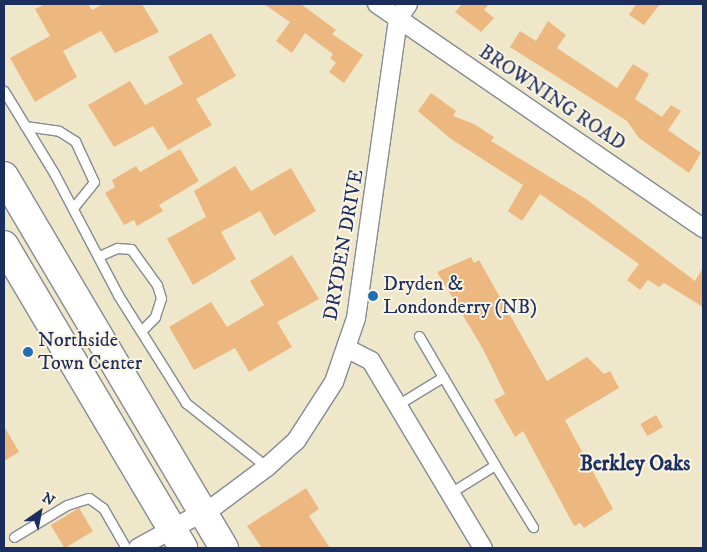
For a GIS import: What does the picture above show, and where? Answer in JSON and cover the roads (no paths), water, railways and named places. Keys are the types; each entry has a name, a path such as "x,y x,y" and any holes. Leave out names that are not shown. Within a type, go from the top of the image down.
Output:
{"main road":[{"path":"4,176 224,548"},
{"path":"4,246 177,538"}],"street":[{"name":"BROWNING ROAD","path":"377,4 703,228"},
{"name":"DRYDEN DRIVE","path":"138,548 177,538 203,511 268,467 296,441 319,408 346,348 356,318 367,252 398,18 408,4"},
{"path":"346,348 371,361 483,548"}],"lane":[{"path":"4,91 142,330 186,402 268,467"},
{"path":"25,126 59,131 75,141 94,182 73,208"},
{"path":"99,256 116,248 131,249 158,285 161,298 155,317 142,330"},
{"path":"419,336 533,527"},
{"path":"397,405 442,377"},
{"path":"450,493 495,465"},
{"path":"14,537 67,505 89,498 103,508 126,548"}],"place":[{"name":"Dryden & Londonderry (NB)","path":"373,296"},
{"name":"Northside Town Center","path":"28,352"}],"district":[{"name":"Berkley Oaks","path":"635,464"}]}
